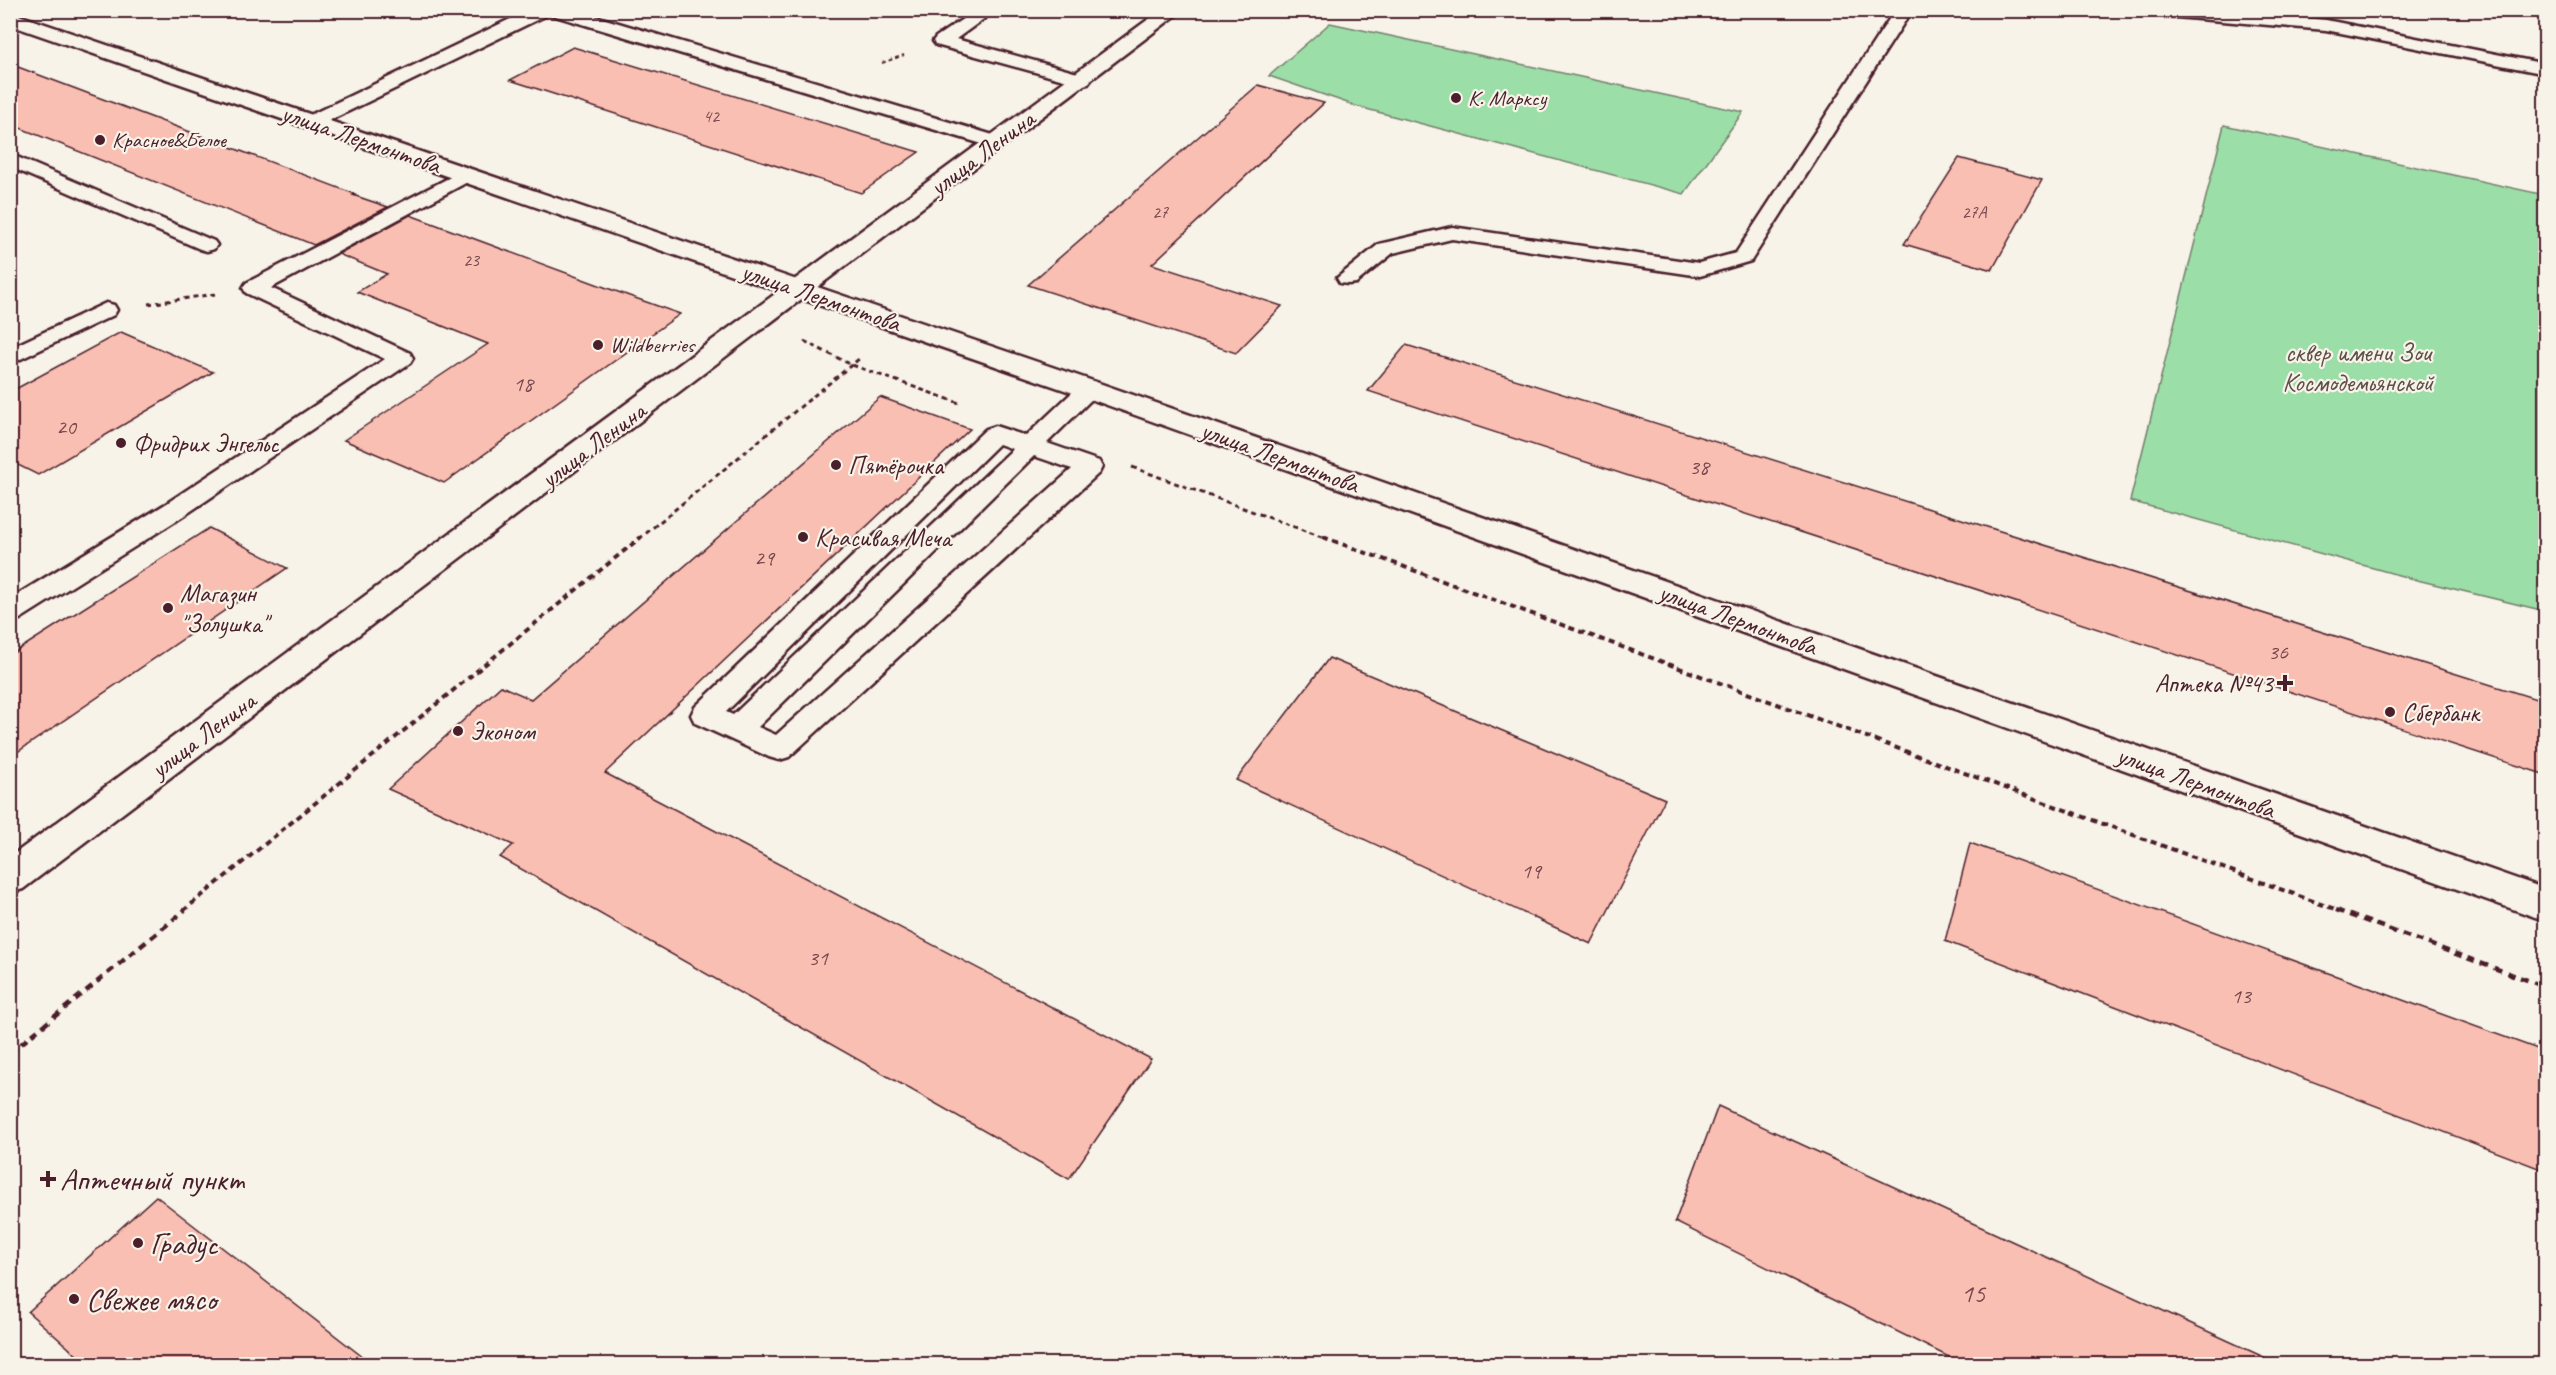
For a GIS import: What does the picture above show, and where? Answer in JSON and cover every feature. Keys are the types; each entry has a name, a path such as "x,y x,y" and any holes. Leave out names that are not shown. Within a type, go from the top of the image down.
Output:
{"street":[{"name":"улица Ленина","path":"10,878 1174,10"},
{"name":"улица Лермонтова","path":"10,18 1089,389 2546,905"}],"lane":[{"path":"311,122 543,10"},
{"path":"555,10 996,142"},
{"path":"988,10 942,41 1082,80"},
{"path":"1348,278 1386,248 1452,233 1700,270 1744,257 1904,10"},
{"path":"2152,10 2326,25 2546,69"},
{"path":"10,160 207,245"},
{"path":"254,288 466,175"},
{"path":"10,612 173,511 402,358 254,288"},
{"path":"10,357 106,310"},
{"path":"1030,446 1089,389"},
{"path":"995,435 1030,446 1089,467 779,748 705,715 995,435"}],"path":[{"path":"106,310 254,288"},
{"path":"760,320 852,364 964,405"},
{"path":"10,1053 902,325"},
{"path":"1131,466 2546,987"}],"green space":[{"path":"1330,23 1743,112 1684,194 1359,107 1269,76"},
{"name":"сквер имени Зои Космодемьянской","path":"2224,125 2545,195 2545,611 2413,579 2130,501"}],"building":[{"path":"573,47 919,152 861,193 510,80"},
{"path":"10,64 388,207 314,245 10,124"},
{"path":"1258,85 1324,103 1152,264 1282,306 1236,353 1028,285"},
{"path":"1959,158 2042,180 1992,270 1904,244"},
{"path":"410,215 680,314 444,483 344,440 488,344 357,292 387,274 338,254"},
{"path":"121,332 213,372 38,475 10,461 10,392"},
{"path":"1406,345 2546,702 2546,775 1368,391"},
{"path":"880,397 970,429 605,773 1151,1059 1069,1179 500,857 513,845 388,789 501,686 531,699"},
{"path":"209,528 287,568 10,757 10,655"},
{"path":"1329,658 1665,799 1591,944 1236,780"},
{"path":"1970,843 2546,1052 2546,1171 1945,941"},
{"path":"1718,1106 2281,1365 1965,1365 1675,1222"},
{"path":"156,1196 373,1365 88,1365 28,1312"}],"place":[{"name":"К. Марксу","path":"1456,98"},
{"name":"Красное&Белое","path":"100,140"},
{"name":"Wildberries","path":"598,345"},
{"name":"Фридрих Энгельс","path":"121,443"},
{"name":"Пятёрочка","path":"836,465"},
{"name":"Красивая Меча","path":"803,537"},
{"name":"Магазин \"Золушка\"","path":"168,608"},
{"name":"Аптека №43","path":"2285,683"},
{"name":"Сбербанк","path":"2390,712"},
{"name":"Эконом","path":"458,731"},
{"name":"Аптечный пункт","path":"48,1179"},
{"name":"Градус","path":"138,1243"},
{"name":"Свежее мясо","path":"74,1299"}]}
